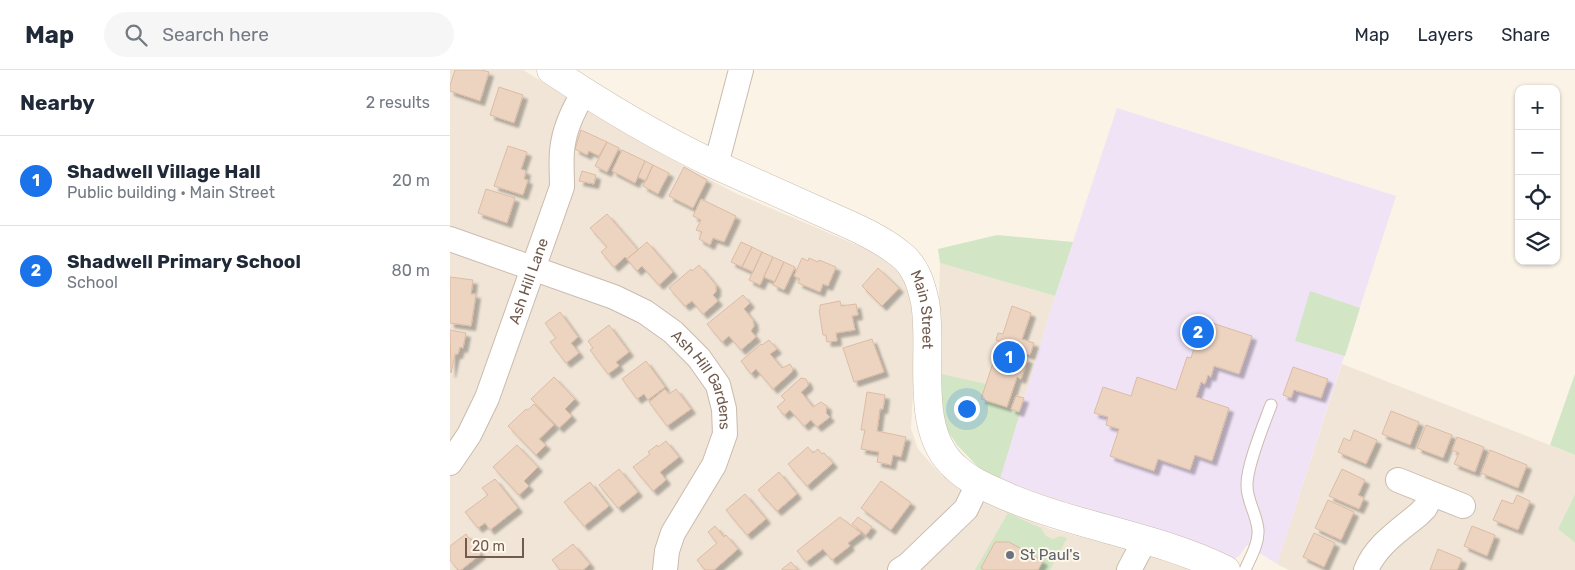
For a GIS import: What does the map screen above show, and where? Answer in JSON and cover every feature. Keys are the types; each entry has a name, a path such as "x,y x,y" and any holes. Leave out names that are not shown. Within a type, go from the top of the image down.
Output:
{"street":[{"path":"716,165 742,70"},
{"name":"Main Street","path":"555,71 584,92 651,132 716,165 862,231 902,254 921,283 926,309 929,415 934,438 944,455 956,469 978,484 1062,518 1171,547 1199,557 1226,570"},
{"name":"Ash Hill Lane","path":"450,463 469,435 487,398 534,268 562,187 562,152 565,133 570,117 584,92"},
{"name":"Ash Hill Gardens","path":"450,240 614,297 645,312 674,332 699,358 718,385 724,409 725,434 714,465 673,533 665,570"},
{"path":"1398,480 1463,506"},
{"path":"900,570 908,565 966,509 978,484"},
{"path":"1366,570 1379,548 1425,508 1432,494"},
{"path":"1129,570 1145,540"}],"lane":[{"path":"1245,570 1257,539 1258,529 1246,484 1271,405"}],"shaded area":[{"path":"450,70 523,70 665,156 735,193 885,257 899,270 907,285 916,332 911,429 918,449 941,475 987,501 1050,529 1173,561 1194,570 450,570"},
{"path":"1117,108 1396,196 1277,564 1247,545 1239,556 1230,562 1171,534 1049,497 1000,479 1055,296"},
{"path":"940,263 1055,296 1000,479 957,445 937,373"},
{"path":"1342,364 1575,455 1575,494 1558,529 1575,543 1575,570 1289,570 1277,564"}],"green space":[{"path":"997,235 1073,242 1055,296 940,263 938,249"},
{"path":"1310,291 1360,308 1345,356 1295,341"},
{"path":"937,373 986,384 982,399 1020,413 1000,479 979,468 957,445 944,425"},
{"path":"1575,374 1575,455 1550,445"},
{"path":"1575,494 1575,543 1558,529"},
{"path":"1008,513 1041,528 1046,536 1053,539 1060,536 1067,538 1050,570 975,570"}],"building":[{"path":"455,70 482,70 489,72 480,101 450,91"},
{"path":"499,87 523,95 514,123 490,115"},
{"path":"581,130 607,142 599,156 589,151 587,155 575,149"},
{"path":"607,142 619,148 607,172 595,166"},
{"path":"508,146 527,152 521,169 526,171 524,179 528,180 523,195 494,186"},
{"path":"622,150 645,161 635,183 612,171"},
{"path":"645,161 653,165 646,181 638,177"},
{"path":"653,165 669,173 658,194 643,186"},
{"path":"684,167 707,180 693,208 669,196"},
{"path":"582,171 596,175 594,184 579,181"},
{"path":"486,189 515,198 507,223 478,213"},
{"path":"701,199 736,216 724,242 713,238 710,245 699,239 702,232 696,230 701,220 693,216"},
{"path":"607,214 638,250 627,259 625,257 614,267 601,252 607,247 590,228"},
{"path":"647,242 673,272 659,285 642,266 637,271 627,259"},
{"path":"741,242 752,247 742,267 731,262"},
{"path":"752,247 762,252 753,272 742,267"},
{"path":"762,252 773,257 760,285 749,280"},
{"path":"773,257 784,262 775,282 764,277"},
{"path":"802,258 808,261 809,258 818,262 819,260 836,267 828,286 823,284 820,292 798,283 800,279 794,276"},
{"path":"784,262 795,267 784,290 773,285"},
{"path":"699,265 716,285 716,292 713,295 718,301 703,314 692,301 685,306 669,288 691,269 692,271"},
{"path":"878,268 899,288 882,306 862,286"},
{"path":"450,277 473,280 471,294 476,294 471,326 450,323"},
{"path":"743,295 750,303 744,309 753,320 754,326 751,331 756,337 741,350 729,336 722,342 707,324"},
{"path":"840,301 841,306 856,304 858,315 852,316 855,330 836,333 837,341 827,342 826,335 823,335 820,305"},
{"path":"1012,306 1031,313 1022,339 1034,343 1030,355 1018,351 1017,355 1028,359 1021,379 1017,377 1007,407 981,399 1000,342 996,340 998,333 1003,334"},
{"path":"560,312 578,337 571,343 579,353 566,363 550,342 556,338 545,323"},
{"path":"1203,320 1252,336 1239,374 1214,366 1211,377 1208,375 1205,384 1201,382 1196,397 1229,408 1212,461 1195,455 1190,470 1158,459 1154,471 1110,456 1119,429 1106,425 1108,417 1094,413 1103,387 1131,396 1137,377 1176,390 1187,357 1191,358"},
{"path":"609,325 629,352 616,362 619,366 608,374 590,350 593,348 588,341"},
{"path":"450,330 466,333 463,348 460,347 458,354 455,354 451,373"},
{"path":"872,339 884,372 854,382 843,348"},
{"path":"769,340 777,349 770,354 782,368 790,364 793,369 773,389 756,369 751,374 741,361 761,344"},
{"path":"646,361 665,387 648,400 644,394 637,399 622,379"},
{"path":"1293,367 1328,379 1321,398 1294,390 1291,398 1283,395"},
{"path":"554,377 575,399 565,409 572,416 559,428 531,399"},
{"path":"801,378 806,379 808,386 801,392 813,407 821,402 827,406 826,413 830,417 817,427 811,420 804,426 790,410 784,415 777,407 785,400 781,396"},
{"path":"665,389 669,394 676,389 691,409 667,426 649,402"},
{"path":"867,392 885,395 883,409 880,409 877,431 906,437 901,457 893,455 891,465 877,462 879,452 861,449 865,430 861,430"},
{"path":"1016,396 1024,398 1019,412 1011,409"},
{"path":"534,404 554,425 539,439 546,445 536,455 508,426"},
{"path":"1391,411 1419,422 1410,445 1382,434"},
{"path":"1426,425 1452,435 1443,458 1417,448"},
{"path":"1354,430 1377,440 1366,464 1338,452 1344,438 1350,441"},
{"path":"1457,437 1484,447 1475,472 1454,464 1459,453 1452,450"},
{"path":"666,441 679,457 660,472 666,480 653,491 633,467 650,454 648,452"},
{"path":"517,445 538,467 524,481 529,486 519,495 493,467"},
{"path":"808,447 813,453 818,449 833,463 807,486 788,464"},
{"path":"1490,450 1527,465 1518,488 1481,473"},
{"path":"619,469 638,492 618,508 599,485"},
{"path":"1342,469 1365,480 1358,495 1364,498 1359,509 1329,496"},
{"path":"779,472 797,494 777,511 758,490"},
{"path":"495,479 518,508 490,530 485,523 478,528 465,512 488,495 482,488"},
{"path":"881,481 911,503 891,530 861,508"},
{"path":"590,482 609,506 584,526 564,502"},
{"path":"745,494 766,519 747,535 726,510"},
{"path":"1517,495 1530,501 1518,530 1493,520 1502,500 1513,504"},
{"path":"1328,500 1354,512 1341,540 1315,528"},
{"path":"840,517 861,533 848,543 850,546 832,560 823,549 806,562 797,551"},
{"path":"858,517 872,527 866,535 852,524"},
{"path":"715,526 738,549 714,570 705,570 697,560 717,543 708,532"},
{"path":"1472,526 1495,535 1487,556 1464,546"},
{"path":"1314,533 1335,543 1324,567 1303,557"},
{"path":"466,534 481,554 461,570 458,570 450,560 450,546"},
{"name":"St Paul's","path":"995,542 1009,542 1043,561 1038,570 984,570 981,568"},
{"path":"573,544 590,564 583,570 560,570 552,560"},
{"path":"1438,549 1462,559 1457,570 1430,570"},
{"path":"791,562 798,570 782,570 782,569"}],"place":[{"name":"Shadwell Primary School","path":"1198,332"},
{"name":"Shadwell Village Hall","path":"1009,357"},
{"name":"St Paul's","path":"1010,555"}]}
